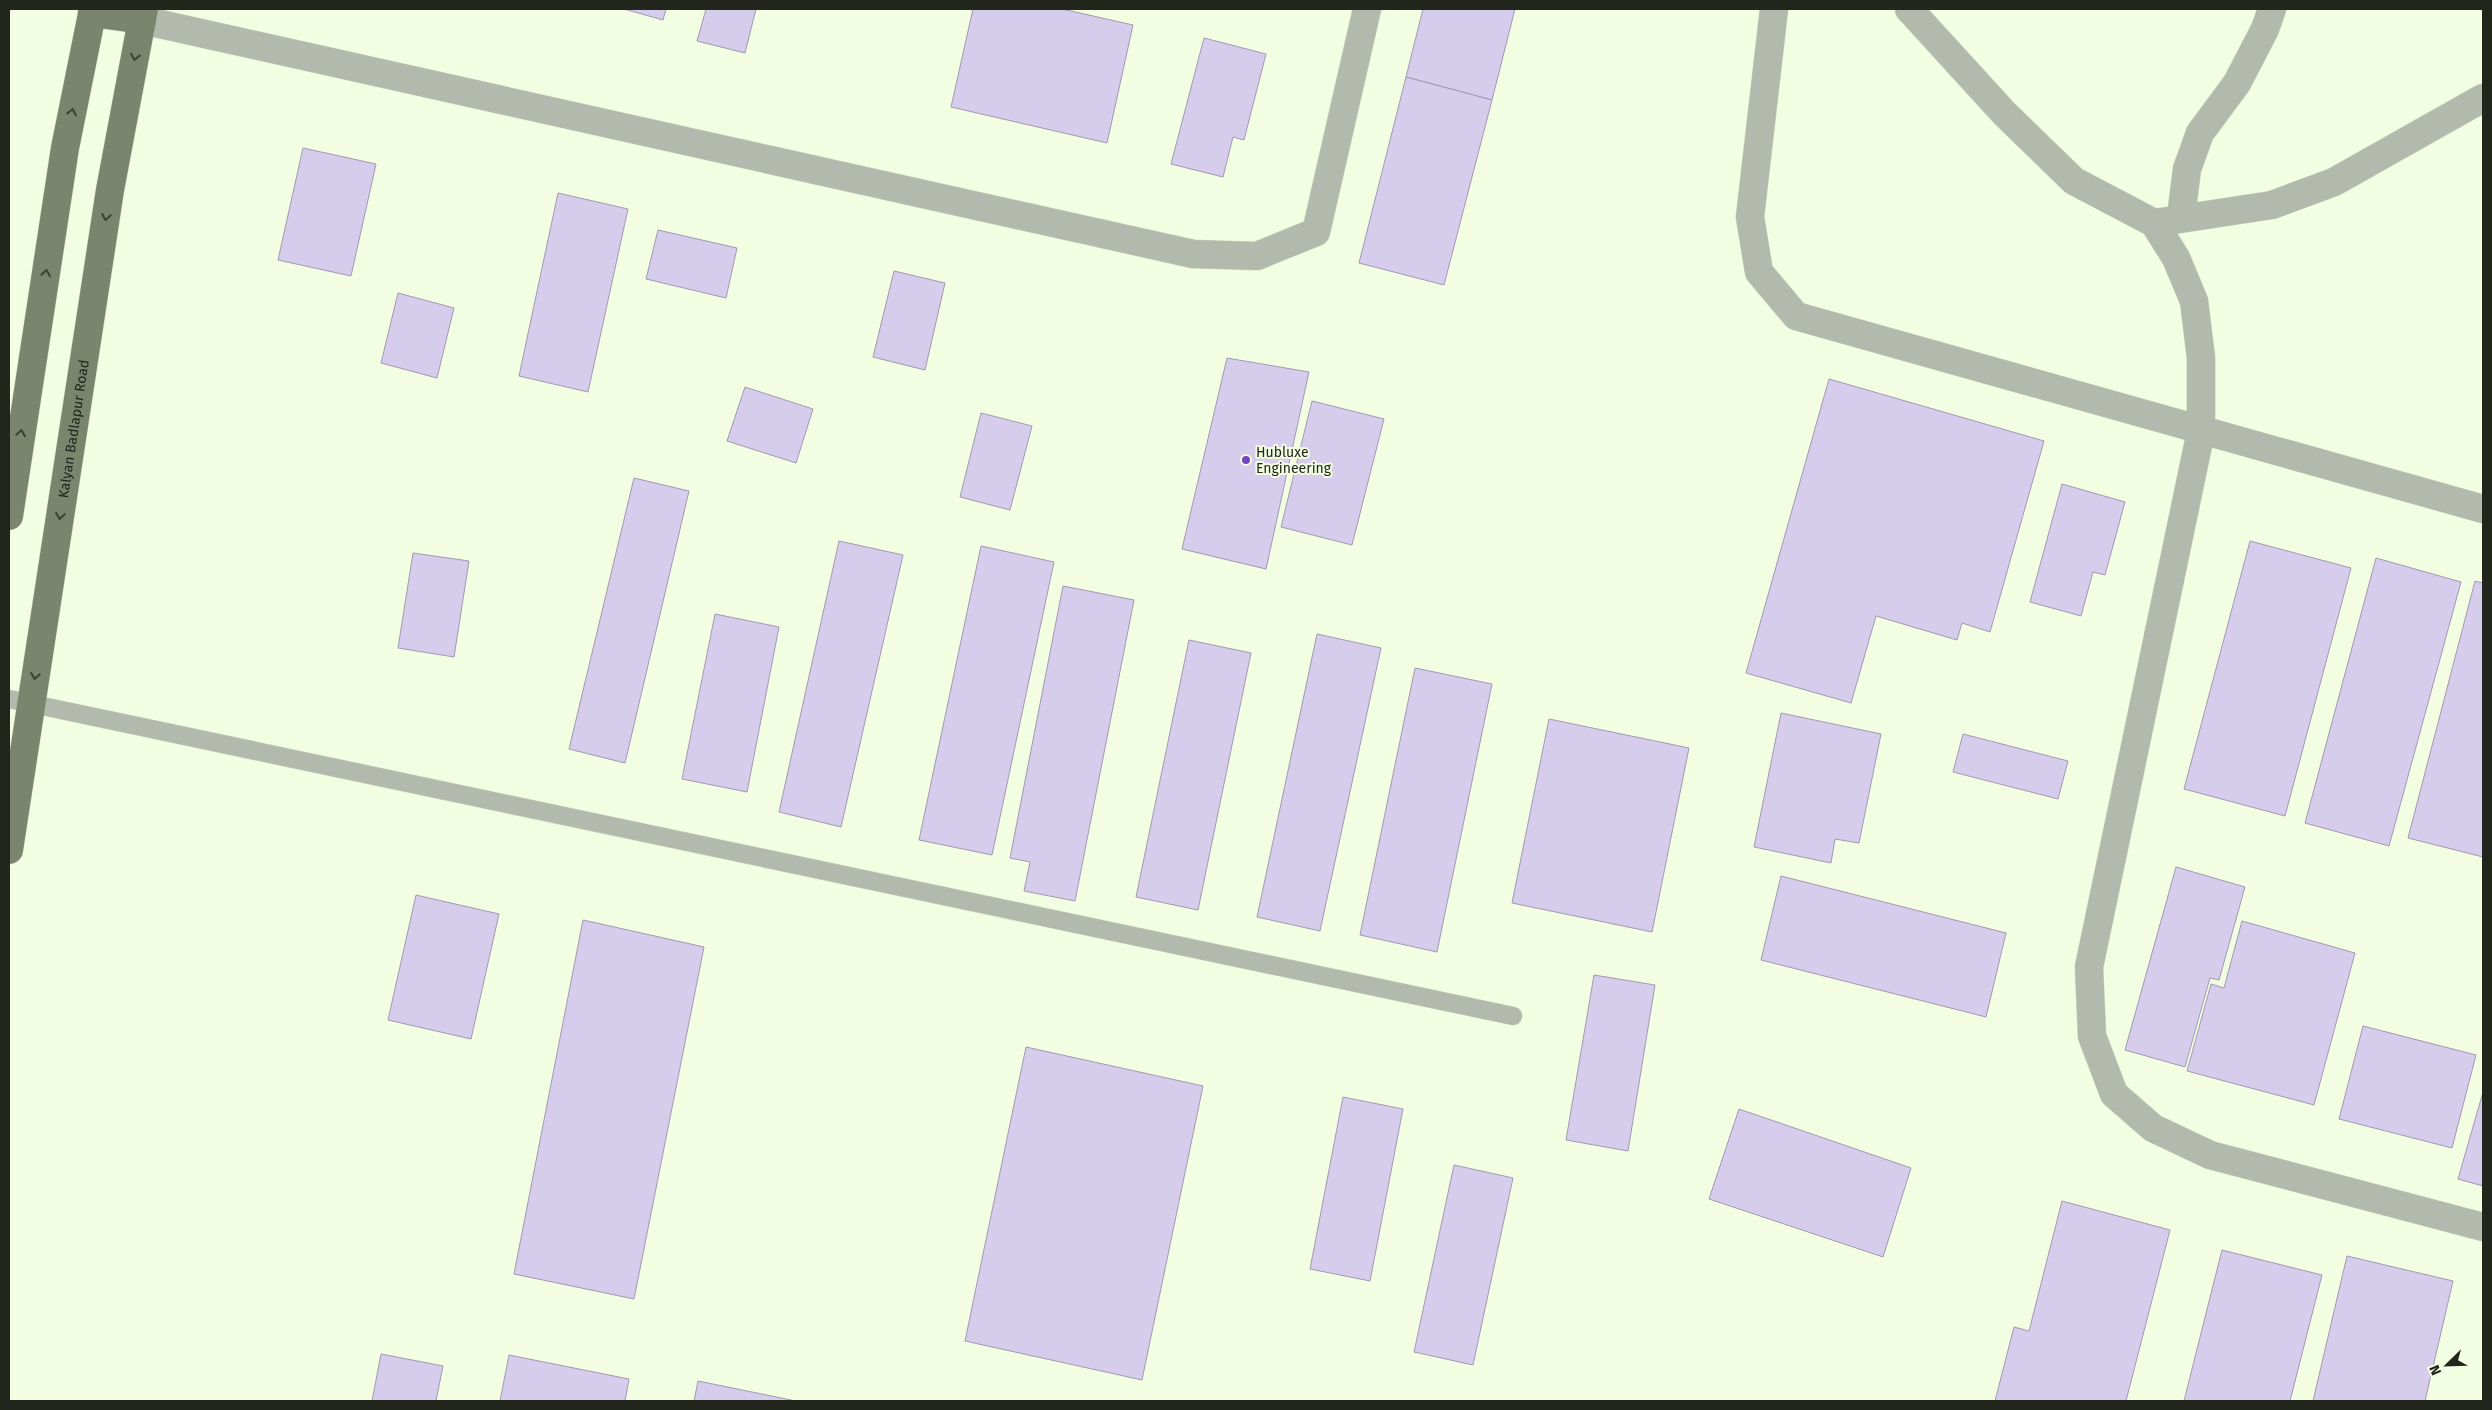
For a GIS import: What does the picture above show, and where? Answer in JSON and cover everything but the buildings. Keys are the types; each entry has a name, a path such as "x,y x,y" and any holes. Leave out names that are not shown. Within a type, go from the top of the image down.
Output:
{"main road":[{"path":"9,516 65,148 92,11 142,14"},
{"name":"Kalyan Badlapur Road","path":"9,850 20,701 142,14"}],"street":[{"path":"142,14 1193,254 1258,256 1316,232 1367,9"},
{"path":"1774,9 1750,217 1760,272 1796,316 2483,509"},
{"path":"1909,9 2004,113 2074,180 2154,223 2176,258 2194,300 2201,358 2201,431 2089,967 2092,1036 2114,1094 2153,1128 2210,1155 2483,1227"},
{"path":"2181,217 2187,169 2200,133 2236,83 2265,29 2272,9"},
{"path":"2154,223 2181,217 2272,205 2334,182 2483,98"}],"lane":[{"path":"20,701 1513,1016"}],"place":[{"name":"Hubluxe Engineering","path":"1246,460"}]}
